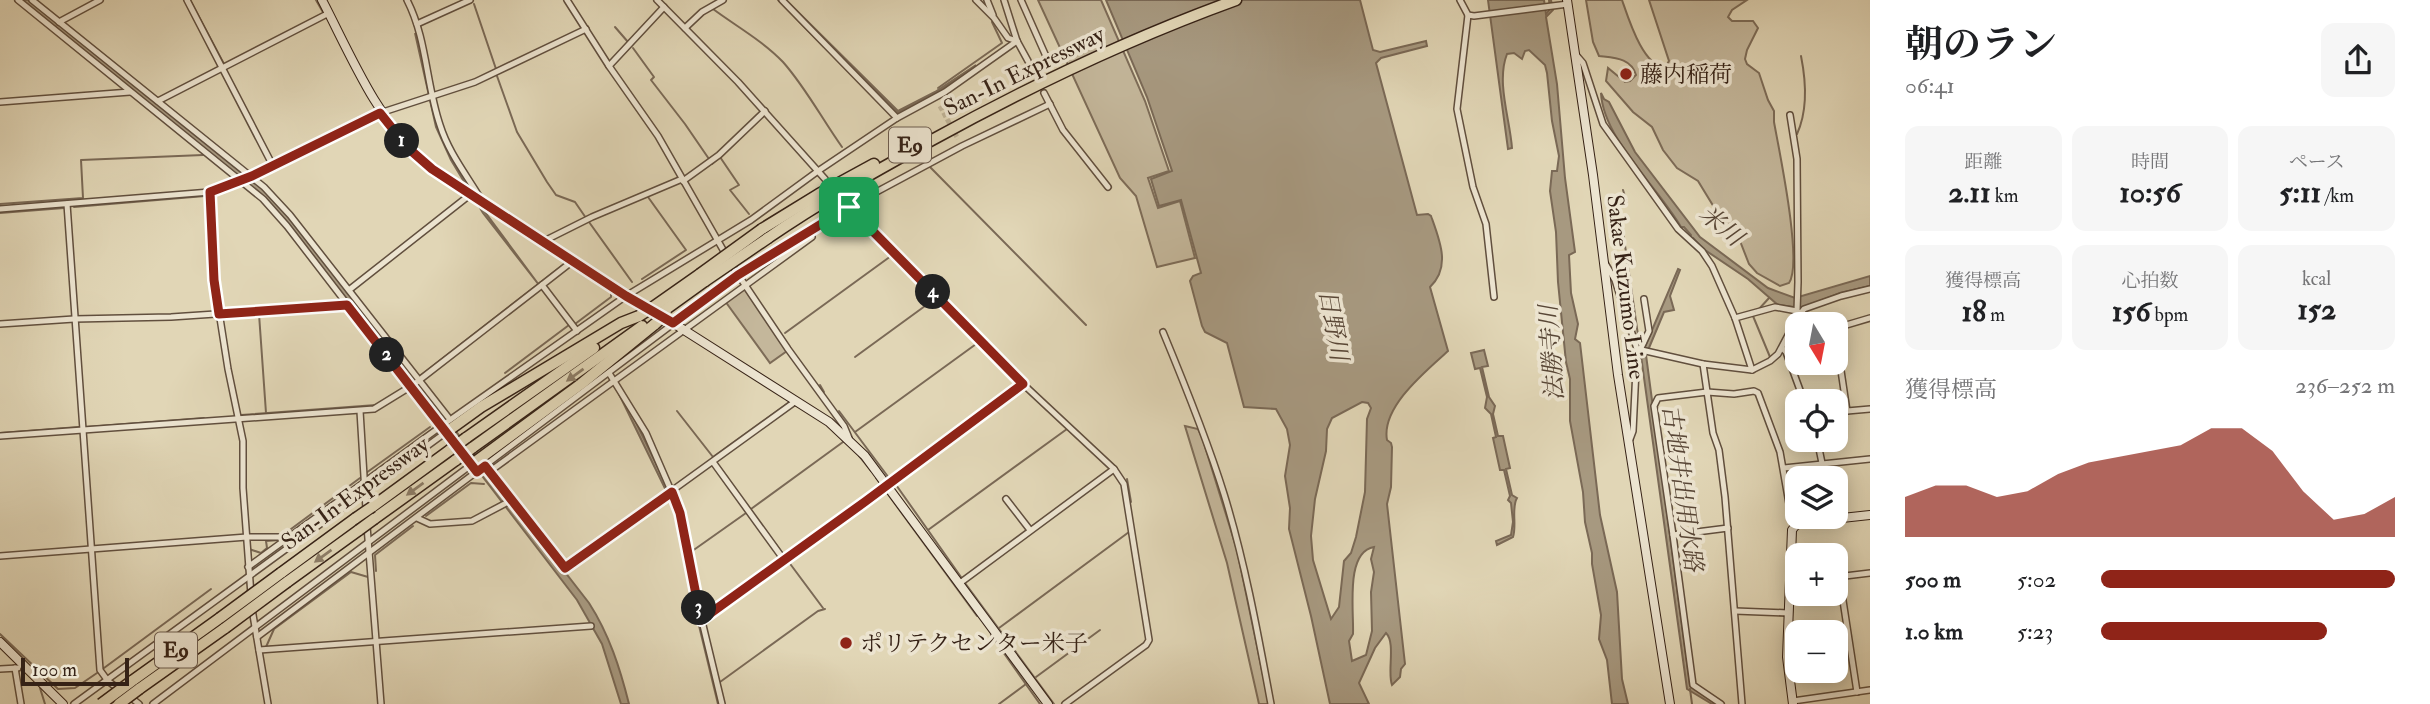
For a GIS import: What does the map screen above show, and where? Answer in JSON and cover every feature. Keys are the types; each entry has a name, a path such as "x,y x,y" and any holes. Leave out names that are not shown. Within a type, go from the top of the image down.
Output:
{"highway":[{"name":"San-In Expressway","path":"671,321 703,278 819,194 1063,70 1224,0"},
{"name":"San-In Expressway","path":"1063,70 1237,0"},
{"name":"San-In Expressway","path":"671,321 703,278"},
{"name":"San-In Expressway","path":"101,704 136,685 284,578 359,530 453,455 639,316 671,321"},
{"path":"443,430 621,323 639,316"},
{"name":"San-In Expressway","path":"469,443 653,322 671,321"},
{"path":"475,470 653,322"},
{"name":"San-In Expressway","path":"284,578 372,506 453,455"},
{"name":"San-In Expressway","path":"119,704 136,685"}],"street":[{"path":"18,0 130,92 247,178 347,305 449,418"},
{"path":"32,0 158,101 290,215 349,290 415,383 443,430 475,470"},
{"path":"59,22 100,0"},
{"path":"187,0 273,166"},
{"path":"322,0 380,113 421,160 626,296 671,321 829,422 850,440 887,484 1048,704"},
{"path":"407,0 417,24 432,95 447,146 477,198"},
{"path":"417,24 469,0"},
{"path":"567,0 658,136 738,275 844,426 850,440"},
{"path":"657,0 687,26 825,179"},
{"path":"687,26 702,12 723,0"},
{"path":"782,0 897,118"},
{"path":"976,0 994,18 1008,38 1017,41"},
{"path":"987,0 994,18"},
{"path":"1004,0 1017,41 1028,61"},
{"path":"1021,0 1049,63"},
{"path":"1460,0 1471,15 1457,108 1473,187 1486,224 1494,297"},
{"path":"1471,15 1564,3"},
{"name":"Sakae Kuzumo Line","path":"1564,3 1575,55 1602,258 1670,704"},
{"path":"33,13 38,6"},
{"path":"609,66 664,7"},
{"path":"158,101 329,13"},
{"path":"0,209 210,192 273,166 380,113 475,82 586,29"},
{"path":"74,704 364,493 443,430 449,418 626,296 717,242 897,118 936,97 1017,41"},
{"path":"1575,55 1583,63 1603,124 1678,229 1709,260 1735,318 1752,370"},
{"path":"0,102 130,92"},
{"path":"1044,93 1063,130 1108,187"},
{"path":"936,97 940,106"},
{"path":"153,704 369,542 475,470 486,468 612,377 671,321 738,275 851,206 962,146 1049,104"},
{"path":"544,241 682,180 719,155 765,111"},
{"path":"1640,350 1752,370 1770,361 1782,348 1798,311 1797,159 1790,115"},
{"path":"958,139 962,146"},
{"path":"210,192 214,280 243,441 249,578 254,626 268,704"},
{"path":"349,290 477,198"},
{"path":"841,199 851,206 1023,384 1114,470 1124,484 1149,640 1146,645 1065,704"},
{"path":"67,204 100,670 108,681 139,704"},
{"path":"612,377 671,321 745,285 811,237 809,231"},
{"path":"1602,258 1615,279 1640,350"},
{"path":"0,436 378,408 415,383 574,260"},
{"path":"542,285 577,331"},
{"path":"1735,318 1775,307 1798,311 1870,289"},
{"path":"1629,442 1633,431 1640,350 1649,331 1644,299"},
{"path":"0,324 347,305"},
{"path":"1848,325 1870,318"},
{"path":"1163,332 1224,494 1241,556 1271,704"},
{"path":"1782,348 1800,389"},
{"path":"1703,363 1713,433 1719,450 1728,528 1742,704"},
{"path":"612,377 646,433 680,513 701,620 722,704"},
{"path":"701,620 1023,384"},
{"path":"1721,704 1693,685 1654,403 1660,397 1707,392 1758,393 1785,475"},
{"path":"486,468 565,568 796,401"},
{"path":"1848,411 1870,409"},
{"path":"360,411 380,704"},
{"path":"248,567 363,483 443,430"},
{"path":"1820,452 1822,464"},
{"path":"1784,468 1870,459"},
{"path":"713,462 784,560"},
{"path":"257,637 417,518 475,470"},
{"path":"960,583 1114,470"},
{"path":"1006,499 1030,530"},
{"path":"417,518 429,524 472,522 512,500"},
{"path":"1848,517 1870,514"},
{"path":"1673,535 1728,528"},
{"path":"1793,529 1787,657 1793,703 1870,690"},
{"path":"0,556 247,537 286,539"},
{"path":"1857,692 1840,581 1845,576 1870,573"},
{"path":"1735,611 1788,613"},
{"path":"259,650 591,626"},
{"path":"0,642 19,667 63,704"},
{"path":"0,669 19,667"},
{"path":"19,667 22,704"}],"shaded area":[{"path":"1038,0 1101,0 1145,101 1169,171 1148,178 1158,208 1180,201 1195,258 1157,267 1136,196 1120,178"},
{"path":"1586,0 1622,0 1644,51 1658,65 1666,66 1669,61 1649,0 1747,0 1732,10 1728,17 1732,21 1753,21 1758,28 1745,59 1747,64 1759,73 1774,111 1792,231 1793,271 1789,283 1780,286 1757,273 1749,264 1740,241 1728,230 1698,181 1677,168 1663,150 1652,127 1633,112 1606,81 1608,68 1625,82 1636,75 1626,62 1599,56 1593,42"},
{"path":"744,288 787,351 770,363 725,301"},
{"path":"1185,426 1198,429 1202,437 1237,550 1269,704 1259,704 1227,563"}],"water":[{"path":"20,0 30,0 278,202 589,603 613,652 629,704 621,704 602,644 577,600 411,383 261,194"},
{"path":"786,0 898,111 935,92 976,65 935,94 897,113"},
{"name":"日野川","path":"1106,0 1360,0 1373,50 1380,52 1426,41 1427,46 1381,58 1376,63 1417,215 1431,216 1440,244 1440,271 1430,287 1448,351 1407,391 1391,415 1387,428 1387,440 1392,447 1391,487 1387,504 1405,664 1400,677 1392,685 1391,650 1386,633 1375,648 1359,683 1369,704 1330,704 1289,529 1290,508 1285,476 1290,445 1287,429 1276,409 1244,407 1227,343 1205,332 1202,326 1190,281 1193,276 1201,273 1181,200 1159,206 1151,179 1172,171 1147,97","holes":["1362,402 1368,403 1371,408 1367,419 1365,492 1356,537 1351,553 1344,561 1339,607 1331,619 1313,560 1311,536 1315,499 1326,451 1327,429 1332,418","1374,547 1371,559 1374,572 1371,592 1372,631 1366,655 1352,661 1349,641 1353,634 1352,597 1355,570 1365,551"]},
{"path":"1488,0 1544,0 1546,14 1551,0 1553,10 1546,17 1557,84 1575,252 1569,255 1571,293 1578,324 1575,339 1580,343 1600,515 1617,592 1622,679 1628,704 1612,704 1607,660 1599,639 1601,615 1570,421 1570,379 1566,362 1556,232 1550,191 1552,171 1557,171 1559,156 1547,73 1545,65 1529,50 1525,51 1522,59 1514,53 1507,54 1503,76 1512,148 1508,149"},
{"path":"415,33 438,127 447,148 485,212 539,285 483,213 451,160 436,127"},
{"path":"1601,93 1609,102 1635,152 1700,237 1768,288 1795,298 1870,276 1870,286 1840,293 1802,308 1778,305 1748,279 1690,238 1691,235 1681,227 1621,144 1604,110"},
{"path":"1678,269 1680,270 1670,296 1674,310 1664,312 1646,355 1690,686 1717,704 1712,704 1687,689 1641,356"},
{"path":"1484,350 1488,366 1482,367 1489,397 1495,406 1493,414 1498,436 1503,436 1512,495 1517,498 1513,537 1497,545 1496,541 1511,535 1513,522 1504,470 1500,470 1493,438 1496,437 1491,414 1485,408 1487,397 1480,368 1475,369 1471,353"},
{"path":"619,394 630,410 677,507 691,584 720,704 694,605 676,511"}],"waterway":[{"path":"190,0 224,64"},
{"path":"316,0 324,14"},
{"path":"778,0 824,47"},
{"path":"980,0 987,7"},
{"path":"474,4 496,69"},
{"path":"713,9 758,40 783,62 842,147"},
{"path":"938,88 1002,43 992,22"},
{"path":"615,27 628,42"},
{"path":"633,48 654,77 651,80 709,159"},
{"path":"1797,134 1801,125 1805,95 1801,56"},
{"path":"497,76 517,132 547,182 556,195 575,202 586,218"},
{"path":"0,204 83,198 81,160 203,155"},
{"path":"712,164 720,157 739,185 730,190 749,214"},
{"path":"930,167 1086,325"},
{"path":"1623,190 1627,203 1619,204 1639,342"},
{"path":"74,207 205,196"},
{"path":"642,279 686,250 648,197"},
{"path":"0,213 64,208"},
{"path":"589,222 632,282"},
{"path":"785,333 891,256"},
{"path":"420,376 568,261"},
{"path":"748,280 754,276"},
{"path":"575,324 611,297 611,291"},
{"path":"855,357 936,298"},
{"path":"1759,309 1769,298"},
{"path":"259,314 266,413"},
{"path":"1753,316 1770,357"},
{"path":"505,373 569,325"},
{"path":"855,432 983,339"},
{"path":"820,385 824,392"},
{"path":"969,427 1025,389"},
{"path":"677,411 713,457 788,403"},
{"path":"241,415 376,405"},
{"path":"839,411 889,478"},
{"path":"86,427 204,418"},
{"path":"0,433 79,427"},
{"path":"366,473 430,427"},
{"path":"928,530 1067,429"},
{"path":"751,509 843,442"},
{"path":"859,456 871,471"},
{"path":"719,466 728,478"},
{"path":"287,532 360,478"},
{"path":"876,478 882,486"},
{"path":"1127,479 1131,502"},
{"path":"894,482 961,577"},
{"path":"426,516 471,483 484,484"},
{"path":"887,493 977,616"},
{"path":"688,554 746,513"},
{"path":"376,571 375,555 413,526"},
{"path":"766,531 783,554"},
{"path":"999,628 1129,532"},
{"path":"808,546 821,537"},
{"path":"249,549 261,553 267,548 266,541 280,540"},
{"path":"789,560 803,550"},
{"path":"788,561 823,608"},
{"path":"706,620 782,565"},
{"path":"326,643 266,647 274,629 351,572 368,577"},
{"path":"965,583 1054,704"},
{"path":"104,668 211,589"},
{"path":"720,682 818,611 825,609"},
{"path":"1036,677 1100,630"},
{"path":"0,634 58,689 75,688 97,673"},
{"path":"991,635 1040,704"},
{"path":"999,704 1026,684"},
{"path":"40,688 45,704"},
{"path":"1690,689 1692,704"}],"tunnel":[{"path":"1028,61 1044,93"},
{"path":"940,106 958,139"}],"place":[{"name":"藤内稲荷","path":"1626,74"},
{"name":"ポリテクセンター米子","path":"846,643"}],"route":[{"path":"380,113 408,148 432,169 626,296 673,323 738,275 849,207 1023,384 701,620 680,513 672,492 565,568 485,466 477,472 347,305 219,314 214,280 210,192 252,176 380,113"}],"water label":[{"name":"米川","path":"1721,226"},
{"name":"法勝寺川","path":"1552,353"},
{"name":"古地井出用水路","path":"1682,488"}]}
